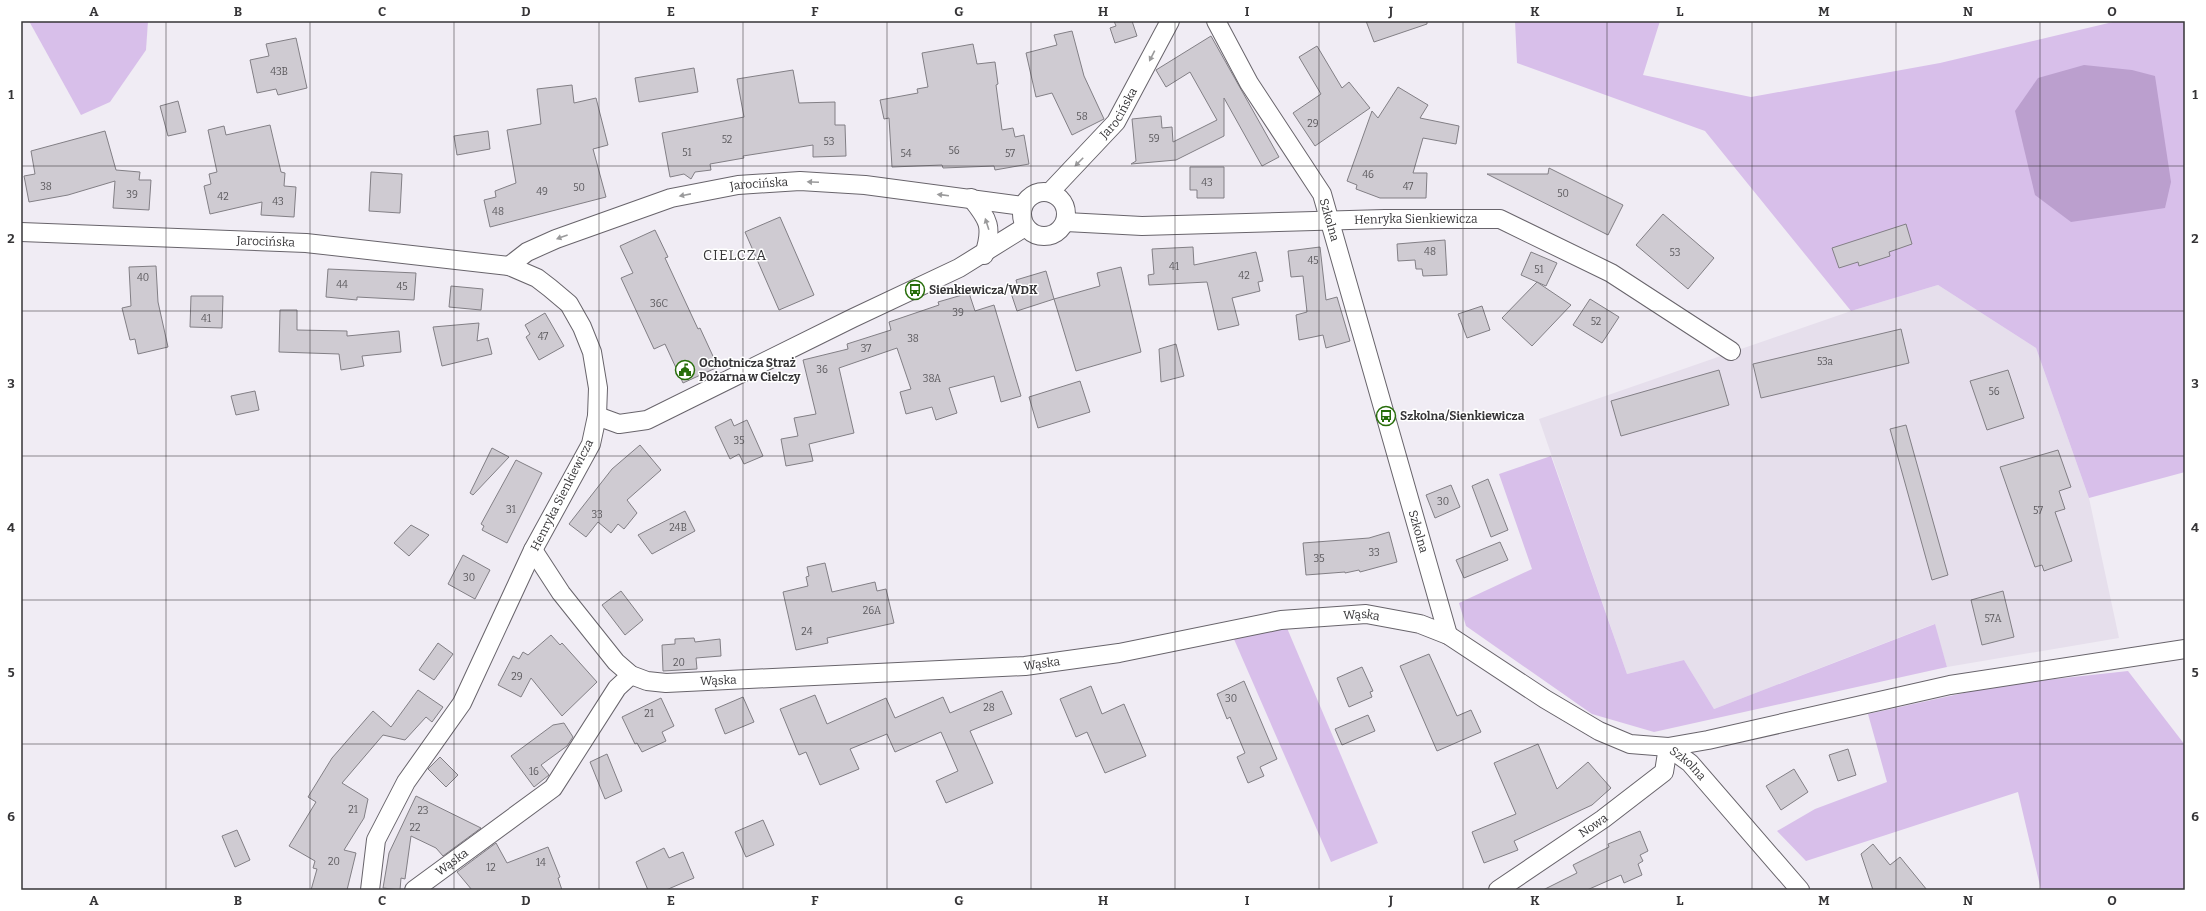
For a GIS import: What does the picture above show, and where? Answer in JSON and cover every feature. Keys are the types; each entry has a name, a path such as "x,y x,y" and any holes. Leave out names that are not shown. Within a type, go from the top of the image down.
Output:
{"street":[{"name":"Jarocińska","path":"1050,192 1116,122 1170,21"},
{"name":"Szkolna","path":"1216,21 1249,83 1322,194 1448,635 1545,699 1599,731 1630,744 1668,747 1690,763 1800,890"},
{"name":"Jarocińska","path":"509,266 527,252 556,239 671,198 738,185 800,181 864,185 1023,206"},
{"path":"1039,192 1050,192 1056,195 1066,207 1066,222 1060,231 1052,236 1042,237 1033,234 1025,227 1022,220 1023,206 1029,197 1039,192"},
{"path":"971,198 983,213 990,228 989,239 984,255"},
{"name":"Henryka Sienkiewicza","path":"1066,222 1157,226 1329,220 1500,219 1611,273 1731,352"},
{"path":"597,416 618,424 647,420 984,255 1025,227"},
{"name":"Jarocińska","path":"21,232 306,243 509,266 537,278 569,304 582,327 592,352 598,388 597,416"},
{"name":"Henryka Sienkiewicza","path":"370,890 376,840 406,782 462,702 533,550 591,444 597,416"},
{"name":"Wąska","path":"533,550 561,593 616,662 630,675 647,681 666,683 1025,666 1119,653 1281,620 1338,615 1366,614 1391,618 1420,624 1448,635"},
{"path":"1668,747 1708,740 1950,685 2185,649"},
{"name":"Wąska","path":"414,890 553,788 617,688 630,675"},
{"name":"Nowa","path":"1498,890 1603,819 1664,772 1668,747"}],"shaded area":[{"path":"29,21 148,21 146,50 110,102 81,115"},
{"path":"1515,21 1660,21 1643,75 1751,97 1940,63 2117,21 2185,21 2185,472 2089,498 2036,348 1938,285 1851,311 1705,131 1517,63"},
{"path":"2084,65 2132,70 2155,76 2171,182 2165,208 2071,222 2035,195 2015,111 2038,78"},
{"path":"1938,285 2036,348 2089,498 2119,638 1947,667 1934,624 1714,709 1684,660 1627,674 1539,419 1851,311"},
{"path":"1551,456 1627,674 1684,660 1714,709 1935,624 1947,667 1654,732 1592,714 1466,626 1459,603 1532,569 1499,474"},
{"path":"1287,628 1378,843 1331,862 1233,637"},
{"path":"2128,671 2185,745 2185,890 2041,890 2018,792 1806,861 1777,831 1815,809 1887,782 1868,714 2000,685"}],"building":[{"path":"1114,21 1132,21 1137,36 1115,43 1110,28 1116,26"},
{"path":"1366,21 1427,21 1427,24 1374,42"},
{"path":"1072,31 1084,76 1104,119 1072,135 1052,93 1036,97 1026,53 1057,45 1054,35"},
{"path":"1211,36 1279,157 1262,166 1224,98 1224,136 1176,160 1131,164 1136,161 1132,119 1161,116 1162,128 1172,127 1173,142 1217,120 1190,72 1166,87 1156,70"},
{"path":"296,38 307,88 278,95 276,89 257,93 250,60 269,56 266,44"},
{"path":"973,44 977,64 995,62 998,84 996,85 1002,130 1013,128 1015,137 1024,135 1029,164 995,170 994,166 943,168 942,165 892,167 889,118 884,119 880,100 918,93 917,89 928,87 922,53"},
{"path":"1317,46 1342,88 1349,82 1370,108 1315,146 1293,113 1321,94 1299,57"},
{"path":"694,68 698,92 639,102 635,78"},
{"path":"793,70 799,103 835,102 835,125 845,125 846,156 813,157 813,145 743,156 744,158 710,164 711,170 695,172 691,179 684,174 670,177 662,133 744,117 737,79"},
{"path":"572,85 574,103 596,98 608,145 593,149 606,197 490,227 484,200 496,197 495,191 516,183 507,130 541,124 537,89"},
{"path":"1398,87 1428,105 1420,118 1459,126 1456,144 1423,138 1413,173 1427,173 1426,198 1380,198 1356,189 1357,185 1347,181 1372,111 1378,118"},
{"path":"178,101 186,132 168,136 160,106"},
{"path":"270,125 281,172 285,173 284,186 296,187 294,217 261,215 262,202 210,214 204,186 211,184 209,174 217,172 208,130 224,126 226,135"},
{"path":"105,131 116,170 140,172 139,180 151,180 149,210 113,208 115,181 68,195 29,202 24,176 35,174 31,151"},
{"path":"488,131 490,149 457,155 454,136"},
{"path":"1190,167 1224,167 1224,198 1197,198 1197,190 1190,190"},
{"path":"1549,168 1623,205 1608,235 1487,174 1548,174"},
{"path":"371,172 402,174 400,213 369,211"},
{"path":"1663,214 1714,258 1688,289 1636,245"},
{"path":"780,217 814,295 779,310 745,232"},
{"path":"1906,224 1912,244 1889,252 1890,256 1859,266 1858,262 1839,268 1832,248"},
{"path":"655,230 668,257 665,258 698,329 700,328 718,367 683,383 665,344 654,349 621,278 633,273 620,246"},
{"path":"1445,240 1447,275 1423,276 1422,269 1416,269 1415,260 1398,261 1397,244"},
{"path":"1193,247 1194,265 1256,252 1263,281 1258,282 1260,291 1232,298 1239,325 1218,330 1207,282 1149,285 1148,275 1154,274 1152,249"},
{"path":"1320,247 1326,300 1337,297 1350,341 1326,348 1323,335 1299,340 1296,315 1307,312 1303,276 1291,277 1288,251"},
{"path":"1531,252 1557,263 1546,286 1521,275"},
{"path":"156,266 158,302 168,347 138,354 135,339 130,340 122,308 131,306 129,267"},
{"path":"1121,267 1141,352 1076,371 1054,299 1100,286 1097,273"},
{"path":"328,269 416,273 414,300 357,297 357,300 326,297"},
{"path":"1046,271 1054,299 1017,311 1011,293 1019,291 1016,280"},
{"path":"1537,282 1571,305 1532,346 1502,318"},
{"path":"451,286 483,289 481,310 449,307"},
{"path":"969,293 975,311 994,305 1021,396 1001,402 994,376 949,388 957,413 936,420 932,407 906,414 900,392 911,389 897,348 839,368 854,433 809,444 813,461 786,466 781,439 798,436 794,418 816,414 803,360 848,349 847,344 891,330 889,322 939,305 938,302"},
{"path":"191,296 223,296 222,328 190,327"},
{"path":"1590,299 1619,317 1602,343 1573,325"},
{"path":"1482,306 1490,330 1467,338 1458,314"},
{"path":"280,310 297,310 297,330 347,331 347,336 399,331 401,352 362,356 364,366 341,370 339,354 279,352"},
{"path":"545,313 564,346 539,360 526,337 530,334 525,325"},
{"path":"479,323 477,341 488,338 492,354 442,366 433,327"},
{"path":"1901,329 1909,363 1761,398 1753,364"},
{"path":"1176,344 1184,376 1161,382 1159,349"},
{"path":"1719,370 1729,405 1621,436 1611,401"},
{"path":"2008,370 2024,418 1987,430 1970,381"},
{"path":"1080,381 1090,412 1038,428 1029,397"},
{"path":"255,391 259,410 236,415 231,396"},
{"path":"731,419 734,426 747,420 763,456 744,464 739,454 730,459 715,427"},
{"path":"1906,425 1948,575 1932,580 1890,429"},
{"path":"640,445 661,470 627,500 637,513 624,529 618,524 611,533 598,522 586,537 569,524 612,469"},
{"path":"492,448 509,457 473,495 470,493"},
{"path":"2058,450 2071,487 2059,491 2065,509 2055,512 2072,561 2044,571 2042,565 2035,567 2000,467"},
{"path":"516,460 542,473 507,543 482,530 484,526 481,524"},
{"path":"1488,479 1508,530 1491,537 1472,486"},
{"path":"1451,485 1460,507 1435,518 1426,495"},
{"path":"685,511 695,531 652,554 638,535"},
{"path":"411,525 429,535 409,556 394,543"},
{"path":"1389,532 1397,562 1360,572 1359,570 1345,573 1306,575 1303,543 1369,538"},
{"path":"1500,542 1508,560 1464,578 1456,560"},
{"path":"463,555 490,570 475,599 448,584"},
{"path":"825,563 832,592 875,582 877,591 886,589 894,623 827,638 828,643 796,650 783,592 808,586 806,577 809,576 807,567"},
{"path":"621,591 643,620 625,635 602,605"},
{"path":"2003,591 2014,637 1982,645 1971,600"},
{"path":"551,635 560,645 562,643 597,682 562,716 531,678 521,697 498,685 513,656 519,659 523,652 528,655"},
{"path":"694,638 695,642 720,639 721,656 696,658 697,669 663,671 662,645 675,644 675,639"},
{"path":"438,643 453,654 434,680 419,670"},
{"path":"1429,654 1457,716 1471,710 1481,732 1437,751 1400,666"},
{"path":"1362,667 1373,691 1370,692 1372,697 1349,707 1337,678"},
{"path":"1244,681 1277,759 1260,767 1264,776 1248,783 1237,757 1245,753 1230,717 1227,719 1217,694"},
{"path":"1091,686 1102,714 1124,704 1146,756 1105,773 1087,732 1076,737 1060,699"},
{"path":"418,690 443,707 432,722 426,717 405,740 383,735 342,783 368,799 364,818 344,850 356,853 347,890 311,890 317,869 313,868 315,861 289,846 316,802 308,797 332,758 373,711 391,727"},
{"path":"1002,691 1012,714 970,731 993,783 946,803 936,781 958,771 941,732 895,752 887,734 850,749 859,769 820,785 806,752 799,755 780,709 815,695 827,724 886,698 895,718 943,697 950,713"},
{"path":"743,697 754,722 725,734 715,709"},
{"path":"661,698 674,726 662,732 666,741 642,752 637,743 635,744 622,717"},
{"path":"1368,715 1375,731 1342,745 1335,729"},
{"path":"564,723 573,737 567,746 541,765 549,775 534,787 511,756 553,725"},
{"path":"1538,744 1557,789 1588,762 1611,788 1592,805 1514,841 1518,850 1484,863 1472,832 1516,814 1494,763"},
{"path":"1848,749 1856,775 1838,781 1829,755"},
{"path":"607,754 622,791 605,799 590,762"},
{"path":"440,757 458,775 446,787 428,769"},
{"path":"1794,769 1808,792 1781,810 1766,786"},
{"path":"416,796 481,828 443,856 436,848 411,836 405,879 401,878 400,890 383,888 389,853"},
{"path":"763,820 774,845 746,857 735,832"},
{"path":"237,830 250,860 235,867 222,836"},
{"path":"1640,831 1648,851 1640,855 1643,861 1638,864 1642,875 1624,883 1621,875 1587,890 1543,890 1577,873 1573,865 1609,847 1608,844"},
{"path":"496,843 507,863 548,847 560,877 558,878 562,890 472,890 457,872"},
{"path":"1873,844 1890,865 1900,857 1927,890 1873,890 1861,854"},
{"path":"664,848 669,858 683,852 694,878 666,890 648,890 636,862"}],"place":[{"name":"Sienkiewicza/WDK","path":"915,290"},
{"name":"Ochotnicza Straż Pożarna w Cielczy","path":"685,370"},
{"name":"Szkolna/Sienkiewicza","path":"1386,416"}],"district":[{"name":"CIELCZA","path":"735,255"}]}
